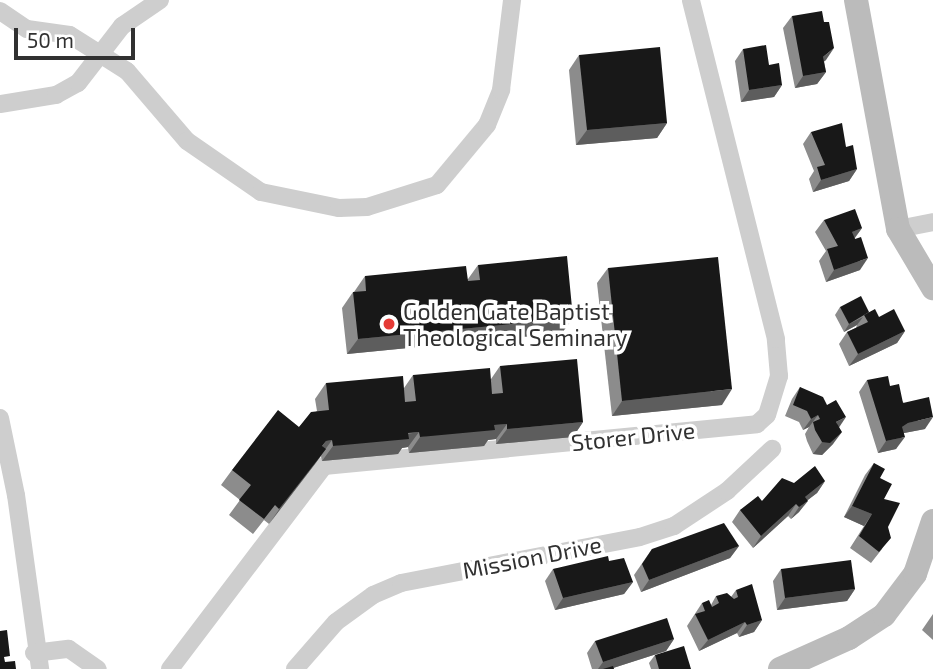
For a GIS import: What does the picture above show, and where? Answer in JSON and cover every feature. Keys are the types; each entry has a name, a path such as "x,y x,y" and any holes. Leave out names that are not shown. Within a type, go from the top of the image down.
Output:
{"street":[{"path":"0,104 56,94 78,83 122,26 160,0"},
{"path":"0,12 27,29 70,35 127,71 187,141 261,192 339,208 367,207 438,185 487,125 501,90 512,0"},
{"name":"Storer Drive","path":"170,669 324,466 757,424 767,415 779,376 775,340 691,0"},
{"path":"856,0 898,229 933,288"},
{"path":"898,229 933,222"},
{"path":"0,418 16,495 37,661 69,649 98,669"},
{"name":"Mission Drive","path":"295,669 337,622 373,595 401,583 640,537 674,526 727,491 772,449"},
{"path":"780,669 849,638 884,615 915,574 933,521"}],"building":[{"path":"822,11 824,22 829,22 834,48 823,57 826,72 803,76 792,16"},
{"path":"766,45 769,65 779,63 782,85 749,90 743,49"},
{"path":"660,47 667,123 587,130 579,55"},
{"path":"842,123 846,147 853,145 857,169 821,180 817,167 825,165 811,132"},
{"path":"855,209 862,228 852,232 855,239 861,237 868,258 834,270 827,249 838,246 824,220"},
{"path":"567,256 573,318 358,339 353,292 366,291 365,276 466,266 468,281 480,280 478,265"},
{"path":"718,257 732,389 622,401 608,268"},
{"path":"861,296 869,312 849,324 840,307"},
{"path":"875,309 879,317 894,309 905,331 858,354 847,332 868,322 864,315"},
{"path":"577,359 583,422 507,429 507,424 494,425 495,430 420,437 419,432 408,433 409,439 333,446 332,440 326,441 322,446 326,449 279,509 275,505 264,519 239,500 251,485 232,470 278,410 299,427 311,412 329,410 326,383 403,376 405,402 416,401 413,375 490,368 492,394 503,393 500,366"},
{"path":"888,376 890,386 899,384 903,403 929,397 933,417 908,423 902,427 905,437 886,441 867,380"},
{"path":"800,387 823,397 827,405 836,400 846,417 836,422 842,432 830,443 822,442 815,430 813,422 820,419 818,415 811,419 807,411 793,405"},
{"path":"874,463 885,469 880,478 892,484 884,499 900,503 888,527 891,538 879,552 859,536 872,514 852,506"},
{"path":"815,466 825,481 805,497 808,501 799,507 796,504 761,536 740,510 758,496 762,501 782,478 794,483"},
{"path":"724,523 739,546 649,580 642,564 652,549"},
{"path":"608,556 609,561 624,558 633,582 563,598 553,569"},
{"path":"851,560 855,589 785,598 781,569"},
{"path":"752,584 762,620 747,625 745,622 708,640 695,614 705,611 702,603 709,600 712,607 719,603 716,596 727,593 734,599 738,597 736,590"},
{"path":"667,618 674,639 603,662 595,641"},
{"path":"7,630 10,656 4,657 5,662 15,661 16,669 0,669 0,631"},
{"path":"684,646 691,669 659,669 655,655"}],"place":[{"name":"Golden Gate Baptist Theological Seminary","path":"389,324"}]}
